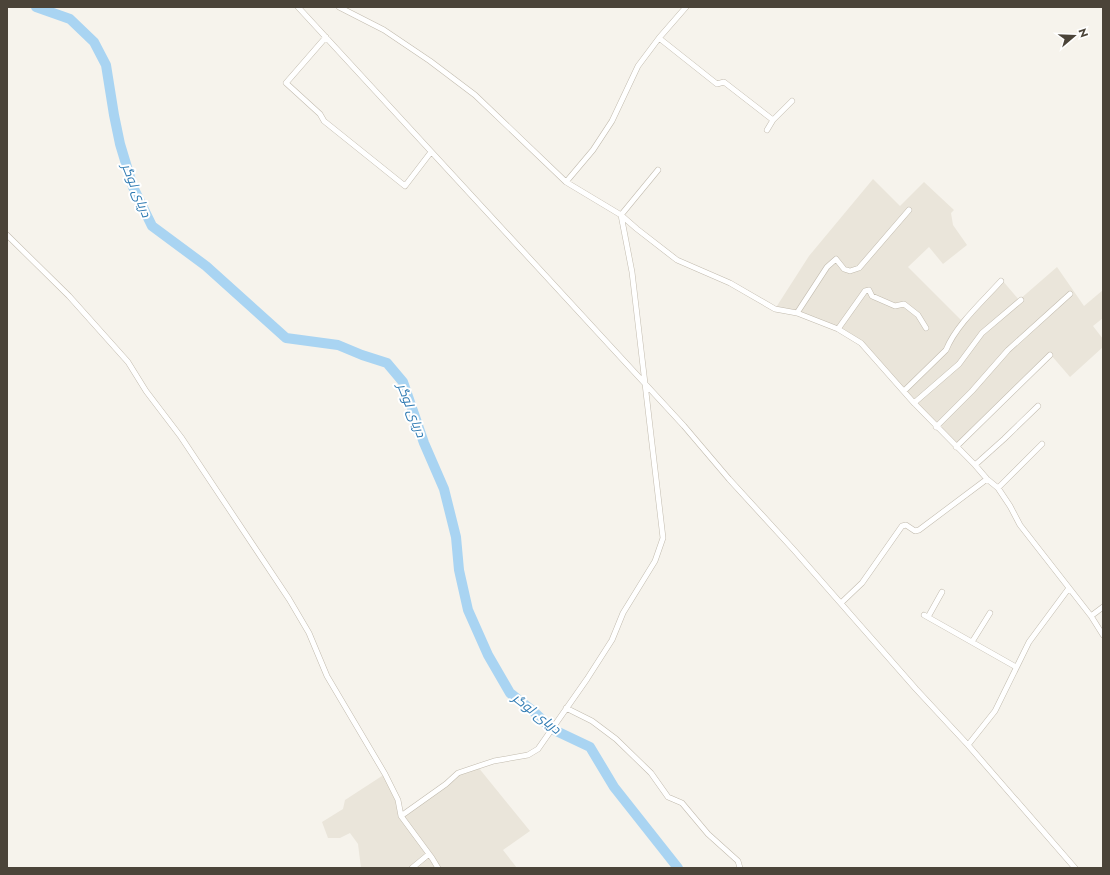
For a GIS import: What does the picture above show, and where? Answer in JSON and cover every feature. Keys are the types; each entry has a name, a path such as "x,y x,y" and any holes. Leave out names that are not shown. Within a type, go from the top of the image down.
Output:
{"street":[{"path":"298,7 646,385 916,689 968,745 1075,868"},
{"path":"339,7 390,34 475,94 566,182 621,214 637,229 677,260 730,283 775,309 796,313 838,329 861,343 936,427 975,465 987,479 998,488 1020,525 1091,616 1103,635"},
{"path":"566,182 593,150 608,126 638,66 659,38 686,7"},
{"path":"326,38 286,83 320,114 324,121 405,186 431,152"},
{"path":"659,38 717,84 724,82 773,120"},
{"path":"767,130 773,120 792,101"},
{"path":"621,214 658,170"},
{"path":"796,313 827,267 836,259 844,269 850,271 859,268 909,210"},
{"path":"401,816 446,784 458,773 494,761 528,755 538,749 587,679 612,640 623,614 655,561 663,538 632,272 621,214"},
{"path":"7,235 69,296 128,362 146,391 181,437 297,612 309,633 327,676 385,774 398,800 401,816 438,868"},
{"path":"904,391 946,350 949,342 963,324 1001,281"},
{"path":"838,329 865,291 869,290 872,296 895,306 904,304 918,315 926,328"},
{"path":"936,427 972,391 1008,350 1070,294"},
{"path":"914,403 959,364 982,333 1021,300"},
{"path":"956,447 1050,355"},
{"path":"975,465 1038,406"},
{"path":"998,488 1042,444"},
{"path":"841,603 862,583 902,526 906,525 915,530 919,530 987,479"},
{"path":"968,745 995,711 1029,642 1069,588"},
{"path":"942,592 926,616 1016,667"},
{"path":"1091,616 1103,607"},
{"path":"972,642 990,613"},
{"path":"566,708 592,721 616,739 651,773 668,797 682,804 708,834 738,860 740,868"},
{"path":"412,868 429,854"}],"shaded area":[{"path":"873,179 900,206 924,182 954,210 951,213 953,225 967,245 943,264 929,247 908,267 963,322 1002,280 1019,300 1057,267 1084,306 1103,290 1103,318 1093,326 1103,339 1103,347 1070,377 1051,355 956,447 861,343 838,329 797,313 775,309 809,256"},
{"path":"478,767 530,831 503,850 517,868 361,868 358,844 350,833 340,838 328,838 322,822 343,809 345,800 385,774 398,800 401,816 458,773"}],"waterway":[{"name":"دریای لوگر","path":"36,7 70,19 94,42 106,65 120,144 133,187 152,226 206,266 286,338 338,345 387,363 403,382 424,443 444,489 456,537 459,570 468,610 488,655 510,693 552,729 590,747 614,787 678,868"}]}
